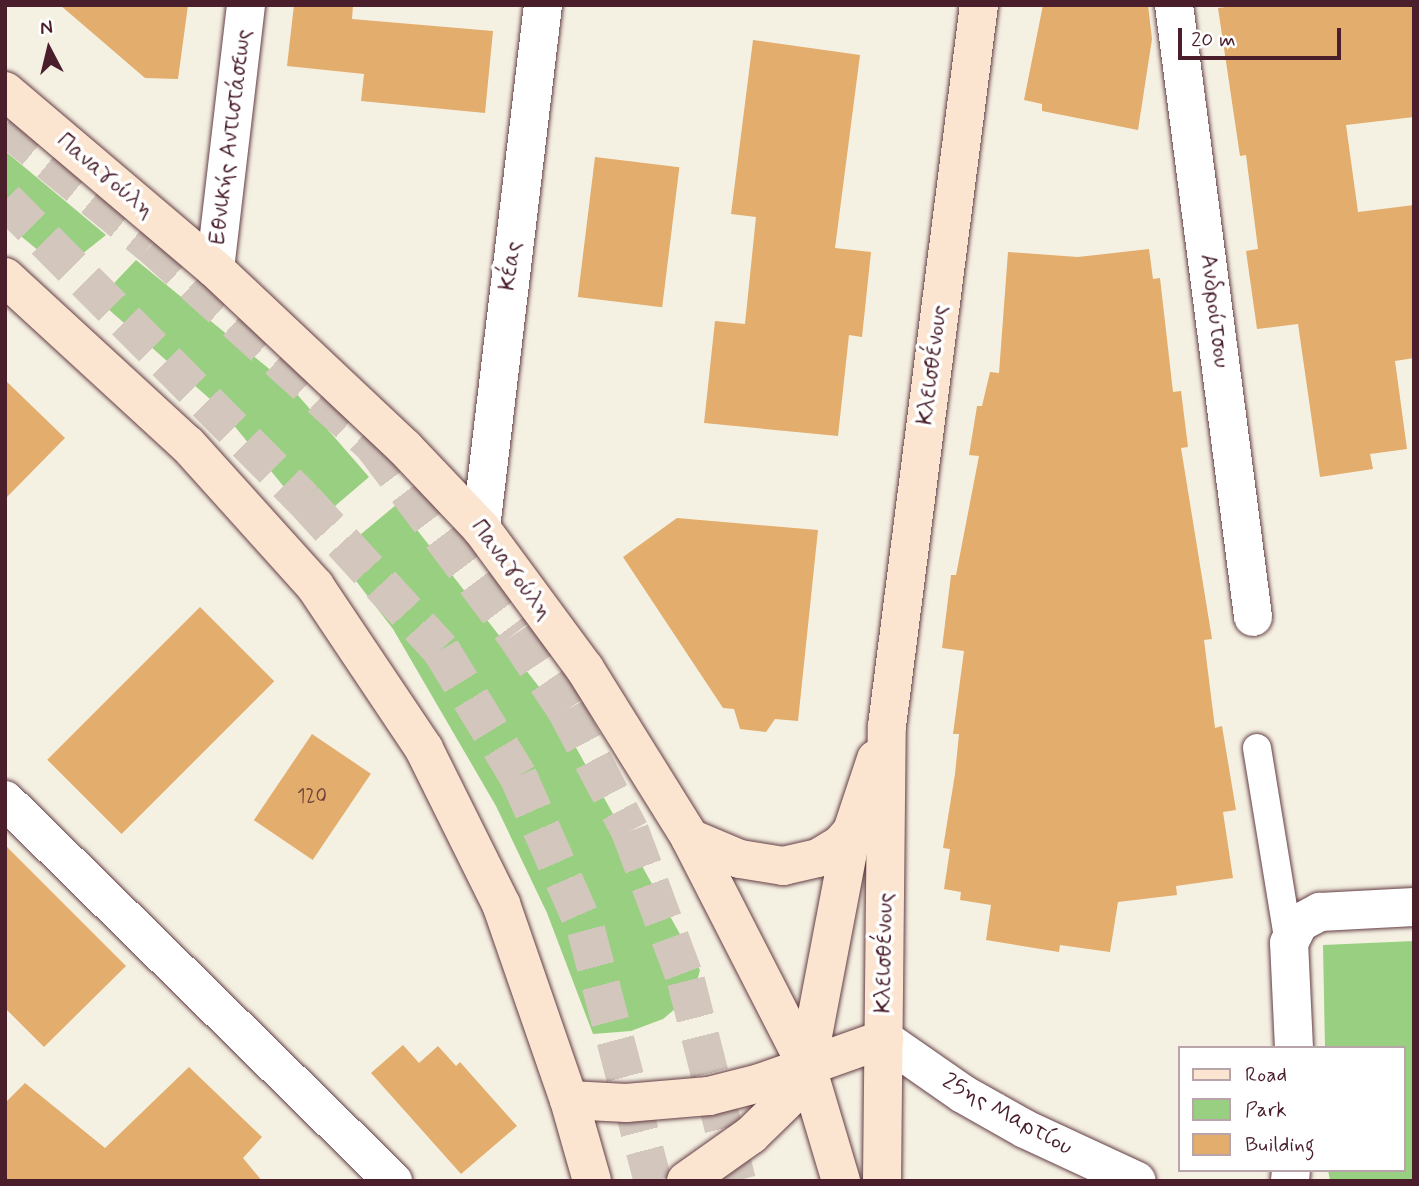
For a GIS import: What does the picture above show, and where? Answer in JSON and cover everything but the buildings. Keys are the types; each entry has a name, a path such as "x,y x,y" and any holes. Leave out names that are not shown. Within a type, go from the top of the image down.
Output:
{"main road":[{"name":"Κλεισθένους","path":"882,1181 887,726 979,5"},
{"name":"Παναγούλη","path":"5,91 215,269 405,448 481,528 585,669 690,838 807,1067 841,1181"},
{"path":"5,277 188,445 315,586 436,773 501,904 569,1100 592,1181"},
{"name":"Κλεισθένους","path":"807,1067 852,831 887,726"},
{"path":"690,838 740,859 783,866 818,858 840,845 852,831"},
{"path":"569,1100 687,1099 807,1067 884,1039"},
{"path":"686,1181 751,1135 792,1096 807,1067"}],"street":[{"name":"Εθνικής Αντιστάσεως","path":"215,269 246,5"},
{"name":"Κέας","path":"481,528 543,5"},
{"name":"Ανδρούτσου","path":"1174,5 1253,617"},
{"path":"5,800 393,1181"},
{"path":"1294,1046 1289,943 1299,923 1320,912 1414,907"},
{"name":"25ης Μαρτίου","path":"884,1039 1014,1123 1137,1181"}],"lane":[{"path":"1258,748 1289,943"}],"green space":[{"path":"5,151 106,235 62,270 5,223"},
{"path":"136,260 289,385 369,477 314,524 219,407 98,300"},
{"path":"397,504 550,701 700,970 694,993 663,1019 631,1031 593,1034 547,913 496,806 393,629 336,555"},
{"path":"1414,941 1414,1181 1330,1181 1328,1172 1405,1172 1405,1046 1325,1046 1323,945"}],"tunnel":[{"path":"5,126 151,245 373,445 515,634 566,710 630,831 686,981 737,1181"},
{"path":"5,200 304,500 441,650 518,776 586,930 653,1181"}]}
